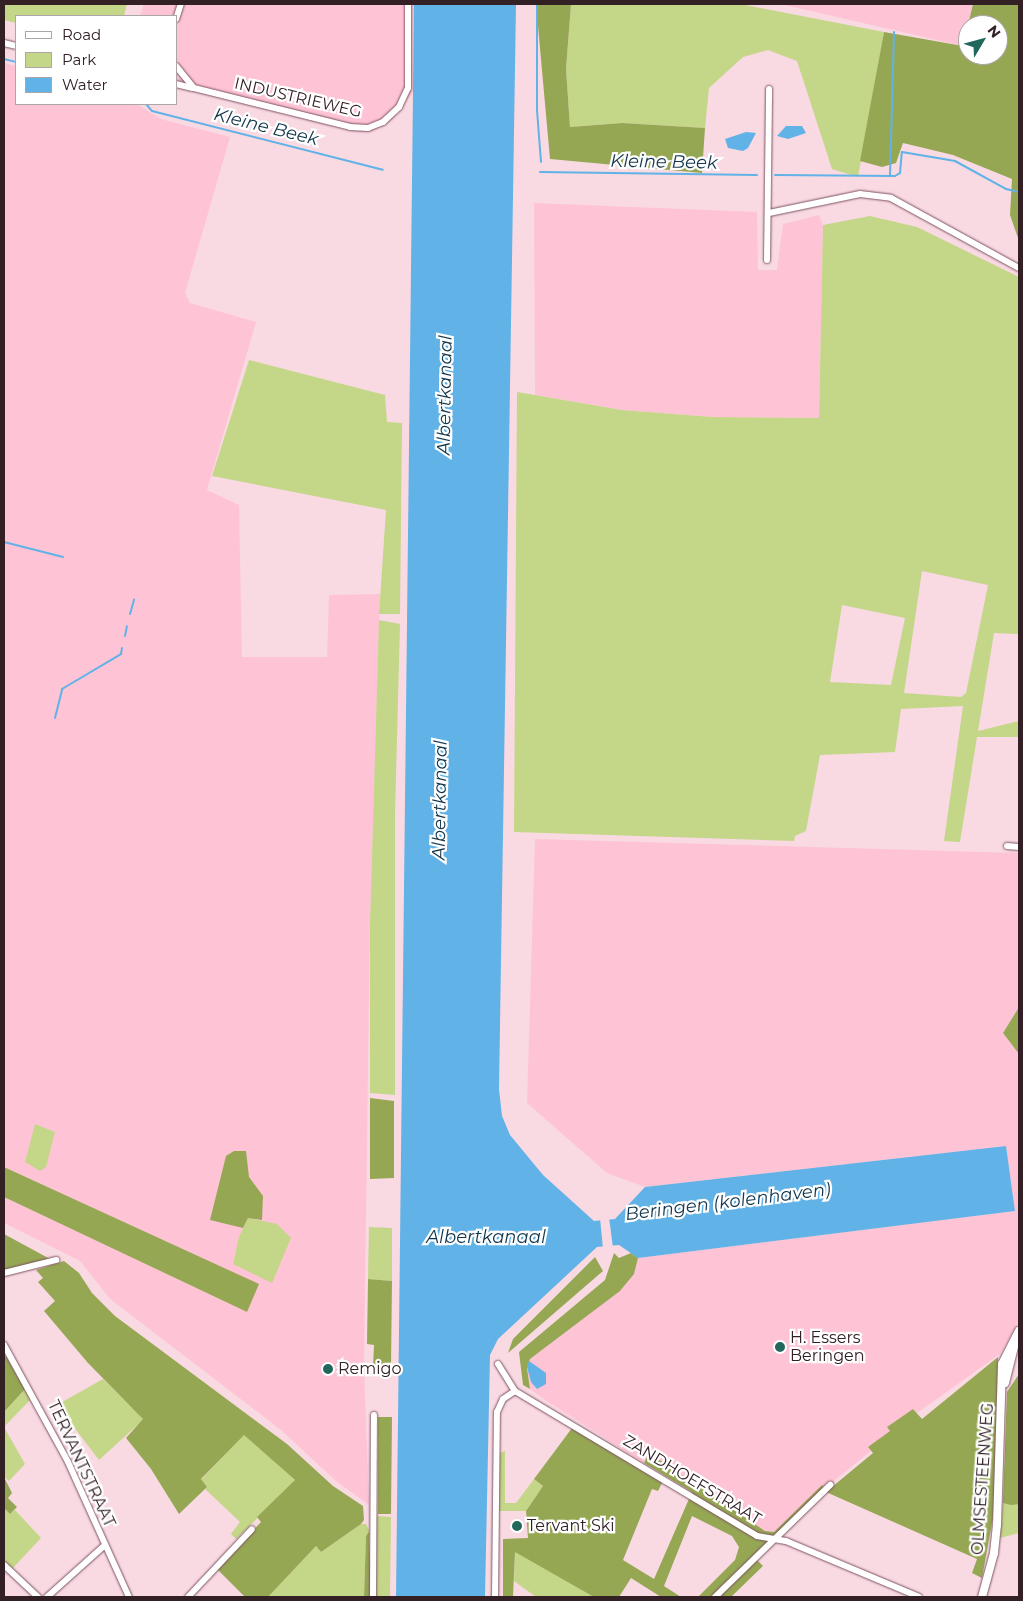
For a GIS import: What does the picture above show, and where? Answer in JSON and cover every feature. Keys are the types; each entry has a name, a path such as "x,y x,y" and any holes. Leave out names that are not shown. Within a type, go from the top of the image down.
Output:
{"street":[{"name":"INDUSTRIEWEG","path":"178,84 350,127 368,128 383,122 399,107 408,88 408,4"},
{"path":"178,68 194,88"},
{"path":"766,260 769,213 769,89"},
{"path":"769,213 860,194 891,198 1019,268"},
{"path":"1007,846 1019,847"},
{"path":"4,1273 56,1260"},
{"name":"OLMSESTEENWEG","path":"982,1597 994,1553 997,1526 1004,1357 1018,1333"},
{"name":"TERVANTSTRAAT","path":"4,1345 68,1462 104,1546 129,1597"},
{"name":"ZANDHOEFSTRAAT","path":"498,1364 515,1391 757,1536 786,1541 919,1597"},
{"path":"495,1597 497,1412 502,1399 515,1391"},
{"path":"373,1597 374,1415"},
{"path":"715,1597 830,1485"},
{"path":"188,1597 252,1529"},
{"path":"47,1597 104,1546"},
{"path":"4,1565 38,1597"}],"shaded area":[{"path":"144,4 414,4 413,92 392,120 371,132 358,132 178,83 178,15 140,15"},
{"path":"780,4 973,4 970,15 958,15 958,45"},
{"path":"4,63 15,66 15,105 139,105 161,119 230,137 185,293 190,303 256,322 207,490 239,505 242,657 327,657 329,595 380,594 370,923 364,1367 369,1505 336,1481 281,1430 110,1299 80,1261 4,1223 4,1197 247,1312 258,1284 4,1167"},
{"path":"534,203 757,212 758,270 777,270 783,224 819,215 823,225 819,418 712,417 622,410 535,395"},
{"path":"535,839 1019,853 1019,1007 1003,1033 1019,1054 1019,1321 1000,1354 917,1413 913,1409 888,1427 891,1431 869,1447 871,1451 825,1488 822,1485 774,1532 765,1531 649,1454 644,1463 545,1400 530,1389 527,1368 530,1359 620,1291 634,1274 638,1258 1015,1211 1006,1146 645,1187 607,1173 527,1103"}],"green space":[{"path":"4,4 127,4 124,15 15,15 15,23 4,20"},
{"path":"536,4 571,4 566,69 570,127 622,123 705,128 702,173 550,159"},
{"path":"571,4 740,4 884,32 858,177 832,169 797,61 768,50 743,57 709,88 705,128 622,123 570,127 566,69"},
{"path":"973,4 1019,4 1019,241 1010,215 1012,179 953,155 903,143 896,163 882,167 860,161 884,32 958,45 958,65 1008,65 1008,15 970,15"},
{"path":"870,216 917,227 1019,277 1019,634 994,633 978,731 1019,721 1019,737 977,737 960,842 944,841 963,706 901,709 895,752 820,755 806,831 795,836 794,841 514,832 517,392 622,410 712,417 819,418 823,225","holes":["922,571 988,585 966,693 961,697 904,693","842,605 905,618 891,685 830,682"]},
{"path":"249,360 385,395 387,422 402,423 400,614 379,614 386,510 212,476"},
{"path":"379,620 400,624 395,814 395,1095 370,1093 370,923"},
{"path":"1019,1007 1019,1054 1003,1033"},
{"path":"370,1098 394,1101 394,1178 370,1179"},
{"path":"35,1124 55,1132 46,1167 40,1171 25,1162"},
{"path":"234,1151 246,1151 249,1177 263,1196 262,1220 248,1218 243,1228 210,1220 226,1156"},
{"path":"4,1167 259,1284 247,1312 4,1197"},
{"path":"248,1218 277,1224 291,1238 272,1283 233,1264 239,1237"},
{"path":"369,1227 392,1228 392,1281 368,1279"},
{"path":"4,1234 50,1259 4,1270"},
{"path":"614,1253 619,1258 631,1253 638,1258 634,1274 620,1291 530,1359 527,1368 530,1389 523,1385 519,1352 605,1280"},
{"path":"595,1257 603,1271 508,1353 513,1339"},
{"path":"64,1261 79,1273 92,1293 115,1316 287,1444 333,1486 363,1506 364,1520 361,1524 321,1552 316,1546 268,1597 245,1597 217,1569 261,1522 257,1517 295,1480 244,1435 201,1479 207,1487 179,1514 151,1469 126,1438 143,1419 88,1363 44,1311 55,1301 38,1282 43,1278 36,1270"},
{"path":"368,1279 392,1281 391,1367 373,1367 374,1345 367,1344"},
{"path":"6,1356 25,1389 4,1412 4,1358"},
{"path":"998,1357 994,1512 982,1578 972,1573 977,1559 826,1492 873,1453 868,1447 890,1431 887,1427 913,1409 922,1419"},
{"path":"1019,1374 1019,1504 1011,1505 1003,1503 1007,1392"},
{"path":"103,1379 144,1419 99,1460 57,1405"},
{"path":"25,1389 31,1399 4,1427 4,1412"},
{"path":"378,1417 392,1417 391,1514 378,1514"},
{"path":"4,1427 25,1464 9,1481 4,1477"},
{"path":"572,1428 662,1483 658,1491 652,1489 623,1560 654,1579 692,1492 644,1463 649,1453 765,1531 774,1532 822,1485 825,1488 755,1558 763,1566 731,1597 698,1597 735,1560 739,1547 732,1536 692,1516 664,1586 681,1597 661,1597 631,1578 619,1597 594,1597 515,1552 513,1597 503,1597 503,1539 528,1538 526,1511 543,1486 534,1479"},
{"path":"244,1434 296,1481 236,1539 231,1534 240,1522 205,1489 207,1487 201,1480"},
{"path":"505,1451 505,1503 516,1503 534,1479 543,1486 526,1511 497,1511 499,1453"},
{"path":"4,1477 12,1493 8,1498 17,1507 10,1514 4,1508"},
{"path":"1003,1503 1019,1504 1019,1533 1000,1538"},
{"path":"4,1508 10,1514 15,1510 41,1538 12,1569 4,1561"},
{"path":"377,1516 391,1517 390,1597 376,1597"},
{"path":"361,1524 366,1524 371,1534 366,1536 364,1597 268,1597 316,1546 321,1552"},
{"path":"369,1532 371,1597 364,1597 366,1536"},
{"path":"515,1551 522,1553 594,1597 536,1597 514,1581"}],"water":[{"name":"Albertkanaal","path":"414,4 516,4 499,1089 502,1116 510,1135 543,1175 594,1221 615,1219 645,1187 1006,1146 1015,1211 638,1258 619,1245 597,1247 498,1339 490,1355 485,1597 396,1597"},
{"path":"786,126 802,126 806,133 788,139 777,136"},
{"path":"746,132 756,133 748,148 743,151 728,148 725,139"},
{"path":"529,1361 546,1373 546,1384 537,1389 531,1382 527,1367"}],"pier":[{"path":"609,1217 613,1248 603,1249 600,1218"}],"waterway":[{"path":"537,4 537,110 541,162"},
{"path":"890,176 894,32"},
{"name":"Kleine Beek","path":"4,59 15,62"},
{"name":"Kleine Beek","path":"147,105 152,111 383,170"},
{"name":"Kleine Beek","path":"775,175 895,176 900,173 902,152 955,161 1006,189 1019,192"},
{"name":"Kleine Beek","path":"540,172 757,175"},
{"path":"4,542 63,557"},
{"path":"130,614 134,600"},
{"path":"125,636 127,626"},
{"path":"55,718 62,689 121,654 122,648"}],"place":[{"name":"H. Essers Beringen","path":"780,1347"},
{"name":"Remigo","path":"328,1369"},
{"name":"Tervant Ski","path":"517,1526"}],"water label":[{"name":"Beringen (kolenhaven)","path":"728,1202"}]}
